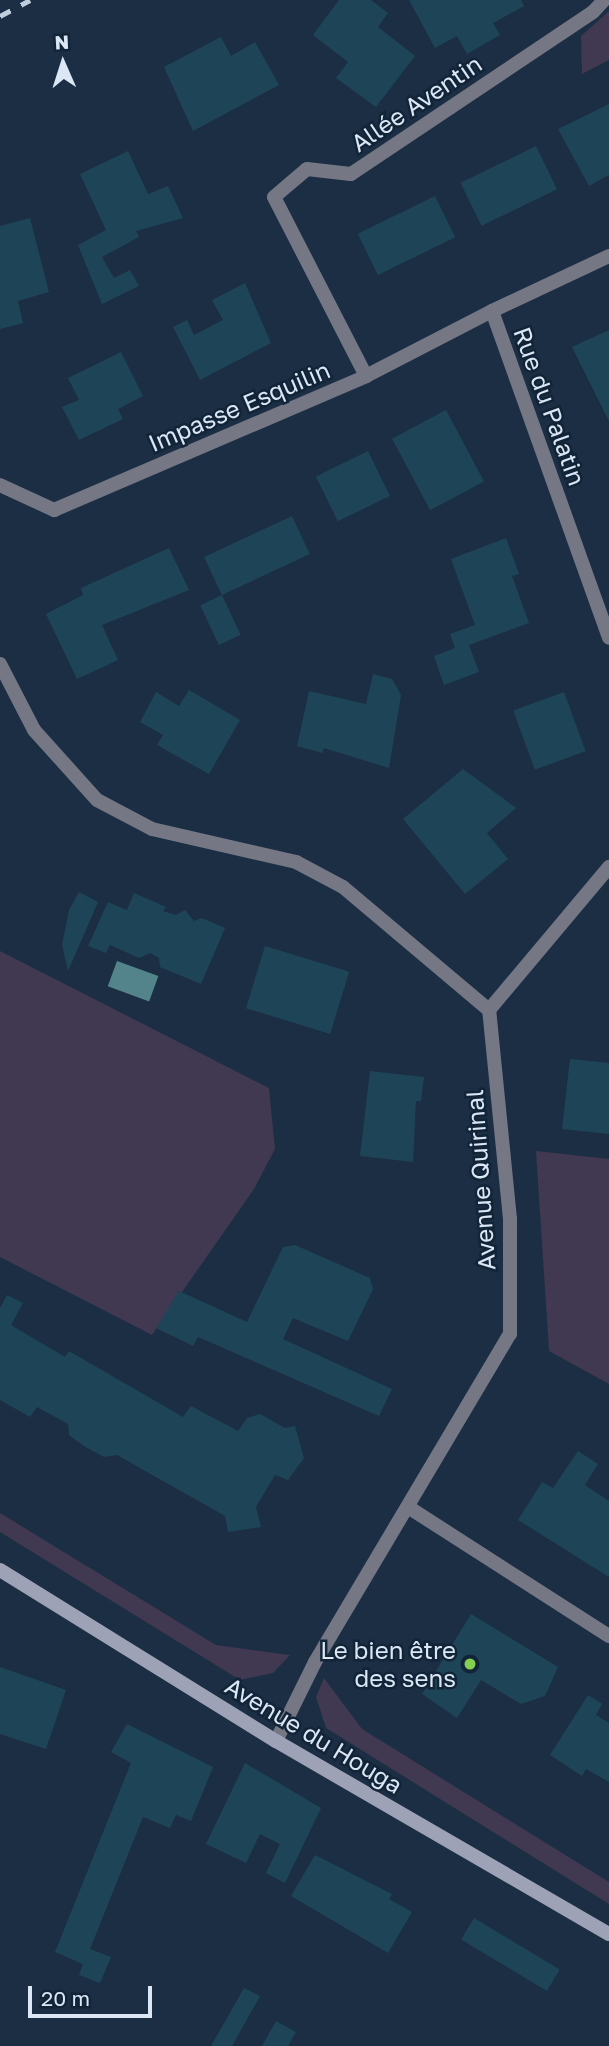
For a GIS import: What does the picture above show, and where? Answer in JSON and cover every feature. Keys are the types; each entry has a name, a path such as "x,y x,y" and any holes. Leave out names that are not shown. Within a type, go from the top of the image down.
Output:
{"main road":[{"name":"Avenue du Houga","path":"0,1570 276,1741 609,1934"}],"street":[{"name":"Allée Aventin","path":"366,376 274,197 307,169 351,174 604,0"},
{"name":"Rue du Palatin","path":"609,257 492,311 609,638"},
{"name":"Impasse Esquilin","path":"0,485 54,510 366,376 492,311"},
{"path":"0,664 34,730 97,800 152,829 296,862 343,887 489,1010 609,867"},
{"name":"Avenue Quirinal","path":"276,1741 315,1662 510,1335 510,1219 489,1010"},
{"path":"408,1507 609,1636"}],"shaded area":[{"path":"609,11 609,60 582,74 581,36"},
{"path":"0,951 269,1088 275,1149 254,1189 152,1335 0,1257"},
{"path":"117,961 158,976 149,1001 108,986"},
{"path":"536,1151 609,1159 609,1384 549,1351"},
{"path":"0,1513 216,1645 290,1655 273,1673 240,1680 0,1532"},
{"path":"324,1678 362,1729 609,1882 609,1904 326,1728 316,1697"}],"building":[{"path":"339,0 371,0 388,13 378,27 415,56 376,107 336,78 348,62 313,35"},
{"path":"409,0 521,0 524,6 493,23 500,35 467,54 457,36 435,48"},
{"path":"221,37 231,56 255,42 279,85 193,131 164,67"},
{"path":"609,104 609,175 589,186 558,129"},
{"path":"536,146 557,189 482,226 461,183"},
{"path":"128,151 148,194 168,186 183,218 136,231 139,237 102,257 114,278 130,270 139,286 102,304 78,245 106,230 80,174"},
{"path":"435,196 455,237 378,275 358,234"},
{"path":"30,218 49,292 18,301 23,323 0,329 0,226"},
{"path":"245,283 271,343 200,380 173,327 187,320 194,335 223,320 212,300"},
{"path":"609,330 609,421 572,347"},
{"path":"121,352 143,396 118,409 123,419 79,440 62,407 79,400 68,378"},
{"path":"446,410 484,482 430,510 392,439"},
{"path":"368,451 390,496 338,521 316,476"},
{"path":"292,516 310,554 222,595 204,557"},
{"path":"506,538 519,574 512,576 529,623 469,645 479,672 444,685 434,656 455,648 450,634 475,625 451,559"},
{"path":"169,548 189,590 102,625 118,660 77,679 46,614 83,595 81,588"},
{"path":"222,595 241,635 219,645 200,605"},
{"path":"373,674 392,679 401,695 389,768 324,748 322,753 297,746 309,691 366,704"},
{"path":"189,690 240,720 209,774 157,745 163,735 140,722 156,692 179,706"},
{"path":"564,692 586,751 535,770 513,710"},
{"path":"463,769 516,808 487,833 508,859 465,894 403,819"},
{"path":"79,892 98,902 68,971 62,945 69,910"},
{"path":"134,893 166,907 163,911 176,915 185,910 194,921 202,918 225,928 201,984 160,967 159,958 150,953 139,958 110,945 106,953 88,946 108,902 127,910"},
{"path":"265,946 349,972 330,1034 246,1008"},
{"path":"570,1059 609,1063 609,1134 562,1129"},
{"path":"370,1071 424,1077 421,1101 416,1101 413,1162 360,1156"},
{"path":"295,1245 370,1278 373,1289 348,1341 293,1318 283,1339 392,1389 379,1416 198,1337 193,1346 156,1328 179,1291 247,1322 283,1247"},
{"path":"7,1295 23,1303 11,1325 65,1357 69,1351 183,1417 191,1406 238,1431 247,1418 260,1414 285,1428 295,1426 304,1458 288,1480 275,1475 256,1507 261,1527 228,1532 225,1516 117,1455 104,1457 84,1446 69,1435 68,1424 37,1407 30,1417 0,1400 0,1308"},
{"path":"578,1451 598,1464 585,1485 609,1501 609,1577 518,1520 542,1482 553,1488"},
{"path":"471,1614 558,1667 545,1696 521,1704 481,1680 457,1718 422,1694"},
{"path":"0,1667 66,1690 46,1749 0,1734"},
{"path":"588,1695 602,1704 596,1715 609,1723 609,1782 586,1769 582,1776 550,1755"},
{"path":"127,1724 213,1767 191,1821 176,1815 170,1828 143,1817 90,1949 111,1957 100,1983 79,1975 83,1964 55,1952 131,1763 111,1752"},
{"path":"245,1763 321,1808 285,1883 266,1873 280,1844 260,1834 246,1863 206,1844"},
{"path":"315,1855 392,1894 389,1899 412,1912 388,1953 291,1896"},
{"path":"474,1918 560,1970 547,1991 461,1939"},
{"path":"244,1988 260,1996 232,2046 211,2046"},
{"path":"276,2021 296,2032 288,2046 262,2046"}],"railway":[{"path":"0,16 30,0"}],"place":[{"name":"Le bien être des sens","path":"470,1664"}]}
